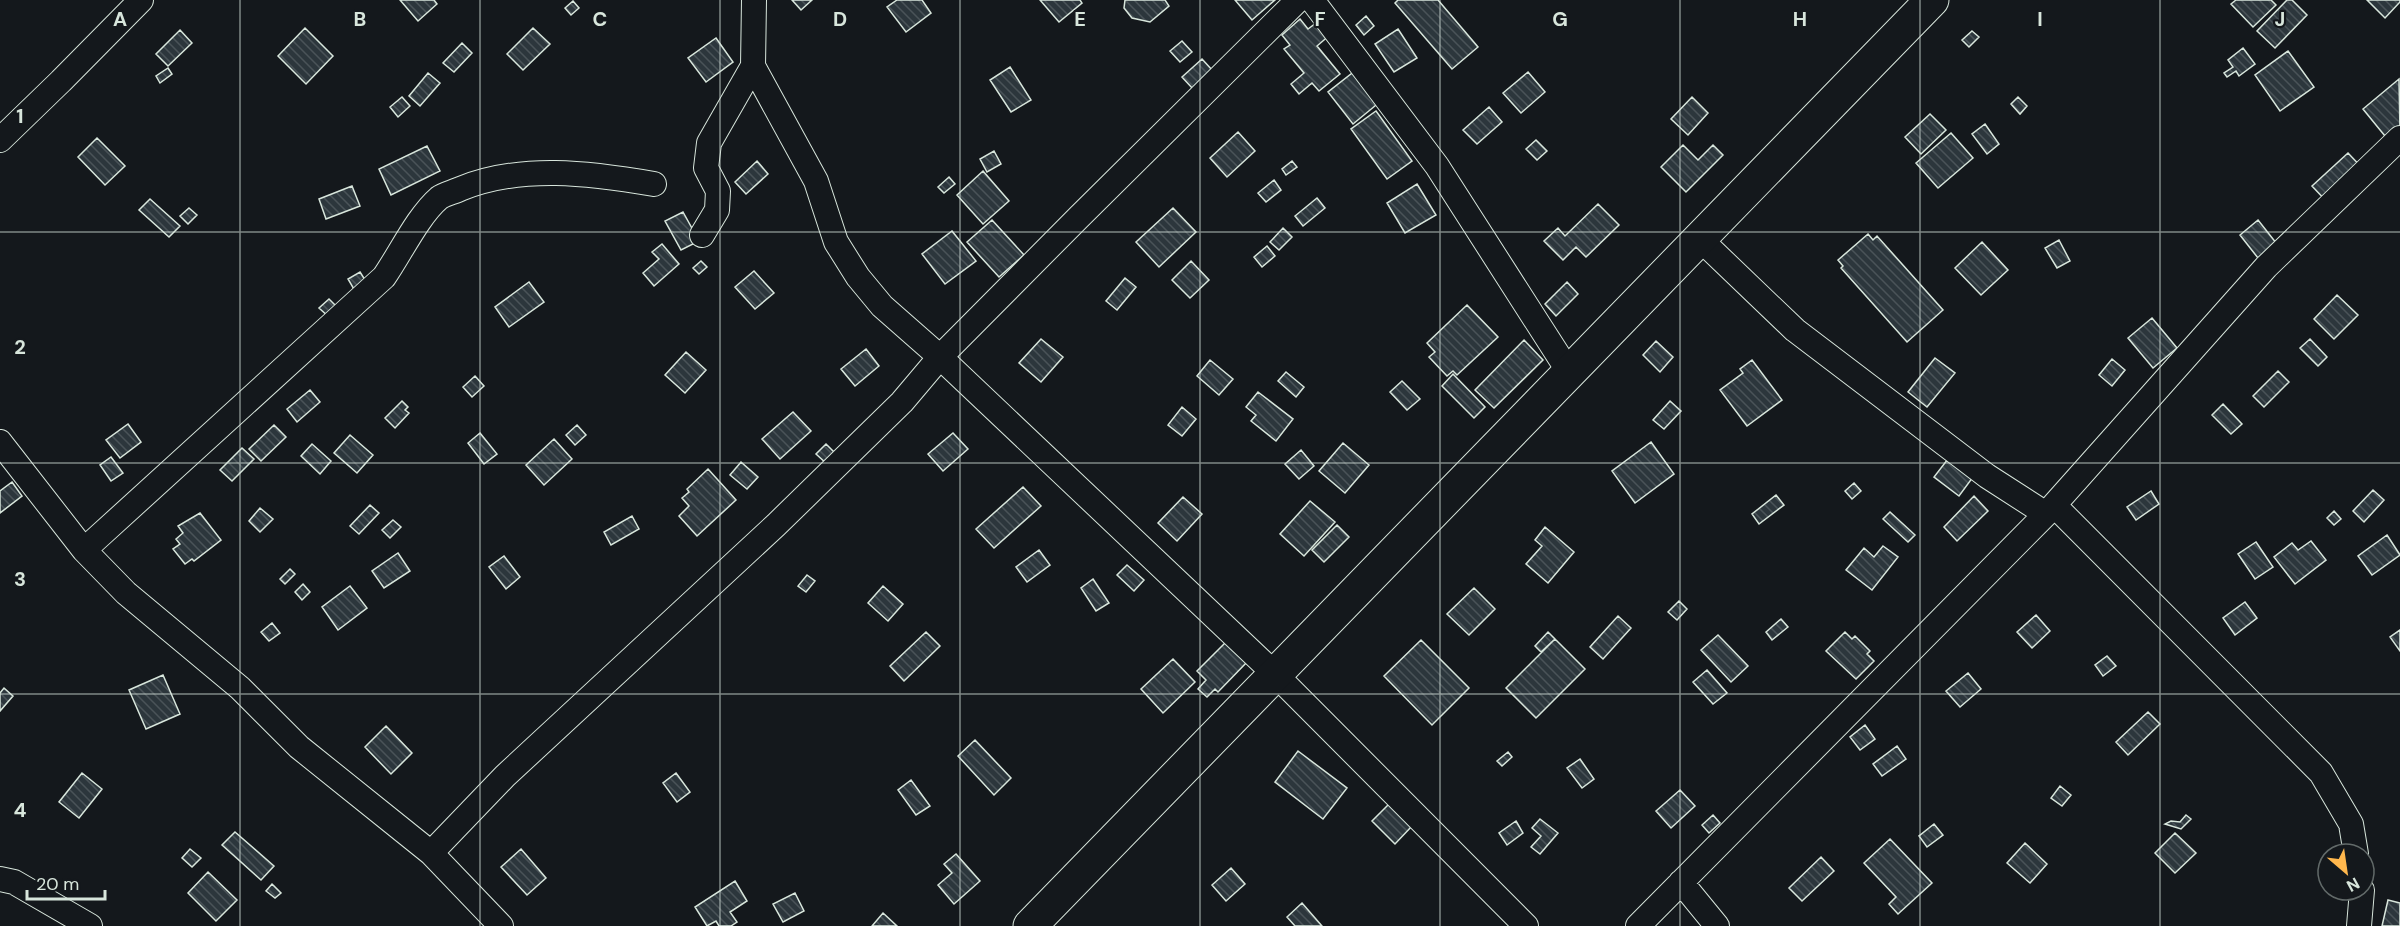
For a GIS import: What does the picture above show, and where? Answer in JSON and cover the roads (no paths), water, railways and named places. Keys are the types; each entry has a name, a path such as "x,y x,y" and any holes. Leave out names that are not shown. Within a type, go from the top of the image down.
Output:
{"main road":[{"path":"1030,926 1932,0"}],"street":[{"path":"0,140 62,81 141,0"},
{"path":"702,235 717,210 718,191 706,168 709,143 753,66 754,0"},
{"path":"432,853 505,776 793,509 902,402 940,357 1298,0"},
{"path":"1312,0 1437,166 1569,372"},
{"path":"753,66 816,181 836,242 858,277 882,306 940,357 1276,675 1526,926"},
{"path":"1638,926 2050,509 2266,267 2400,138"},
{"path":"84,550 384,277 421,220 440,198 472,184 528,173 597,174 654,184"},
{"path":"1700,239 1795,330 1987,476 2050,509 2321,773 2350,824 2354,842"},
{"path":"0,442 84,550 126,593 240,688 299,747 432,853 501,926"},
{"path":"0,879 14,882 90,926"},
{"path":"1681,882 1717,926"},
{"path":"2359,926 2361,902"}]}
